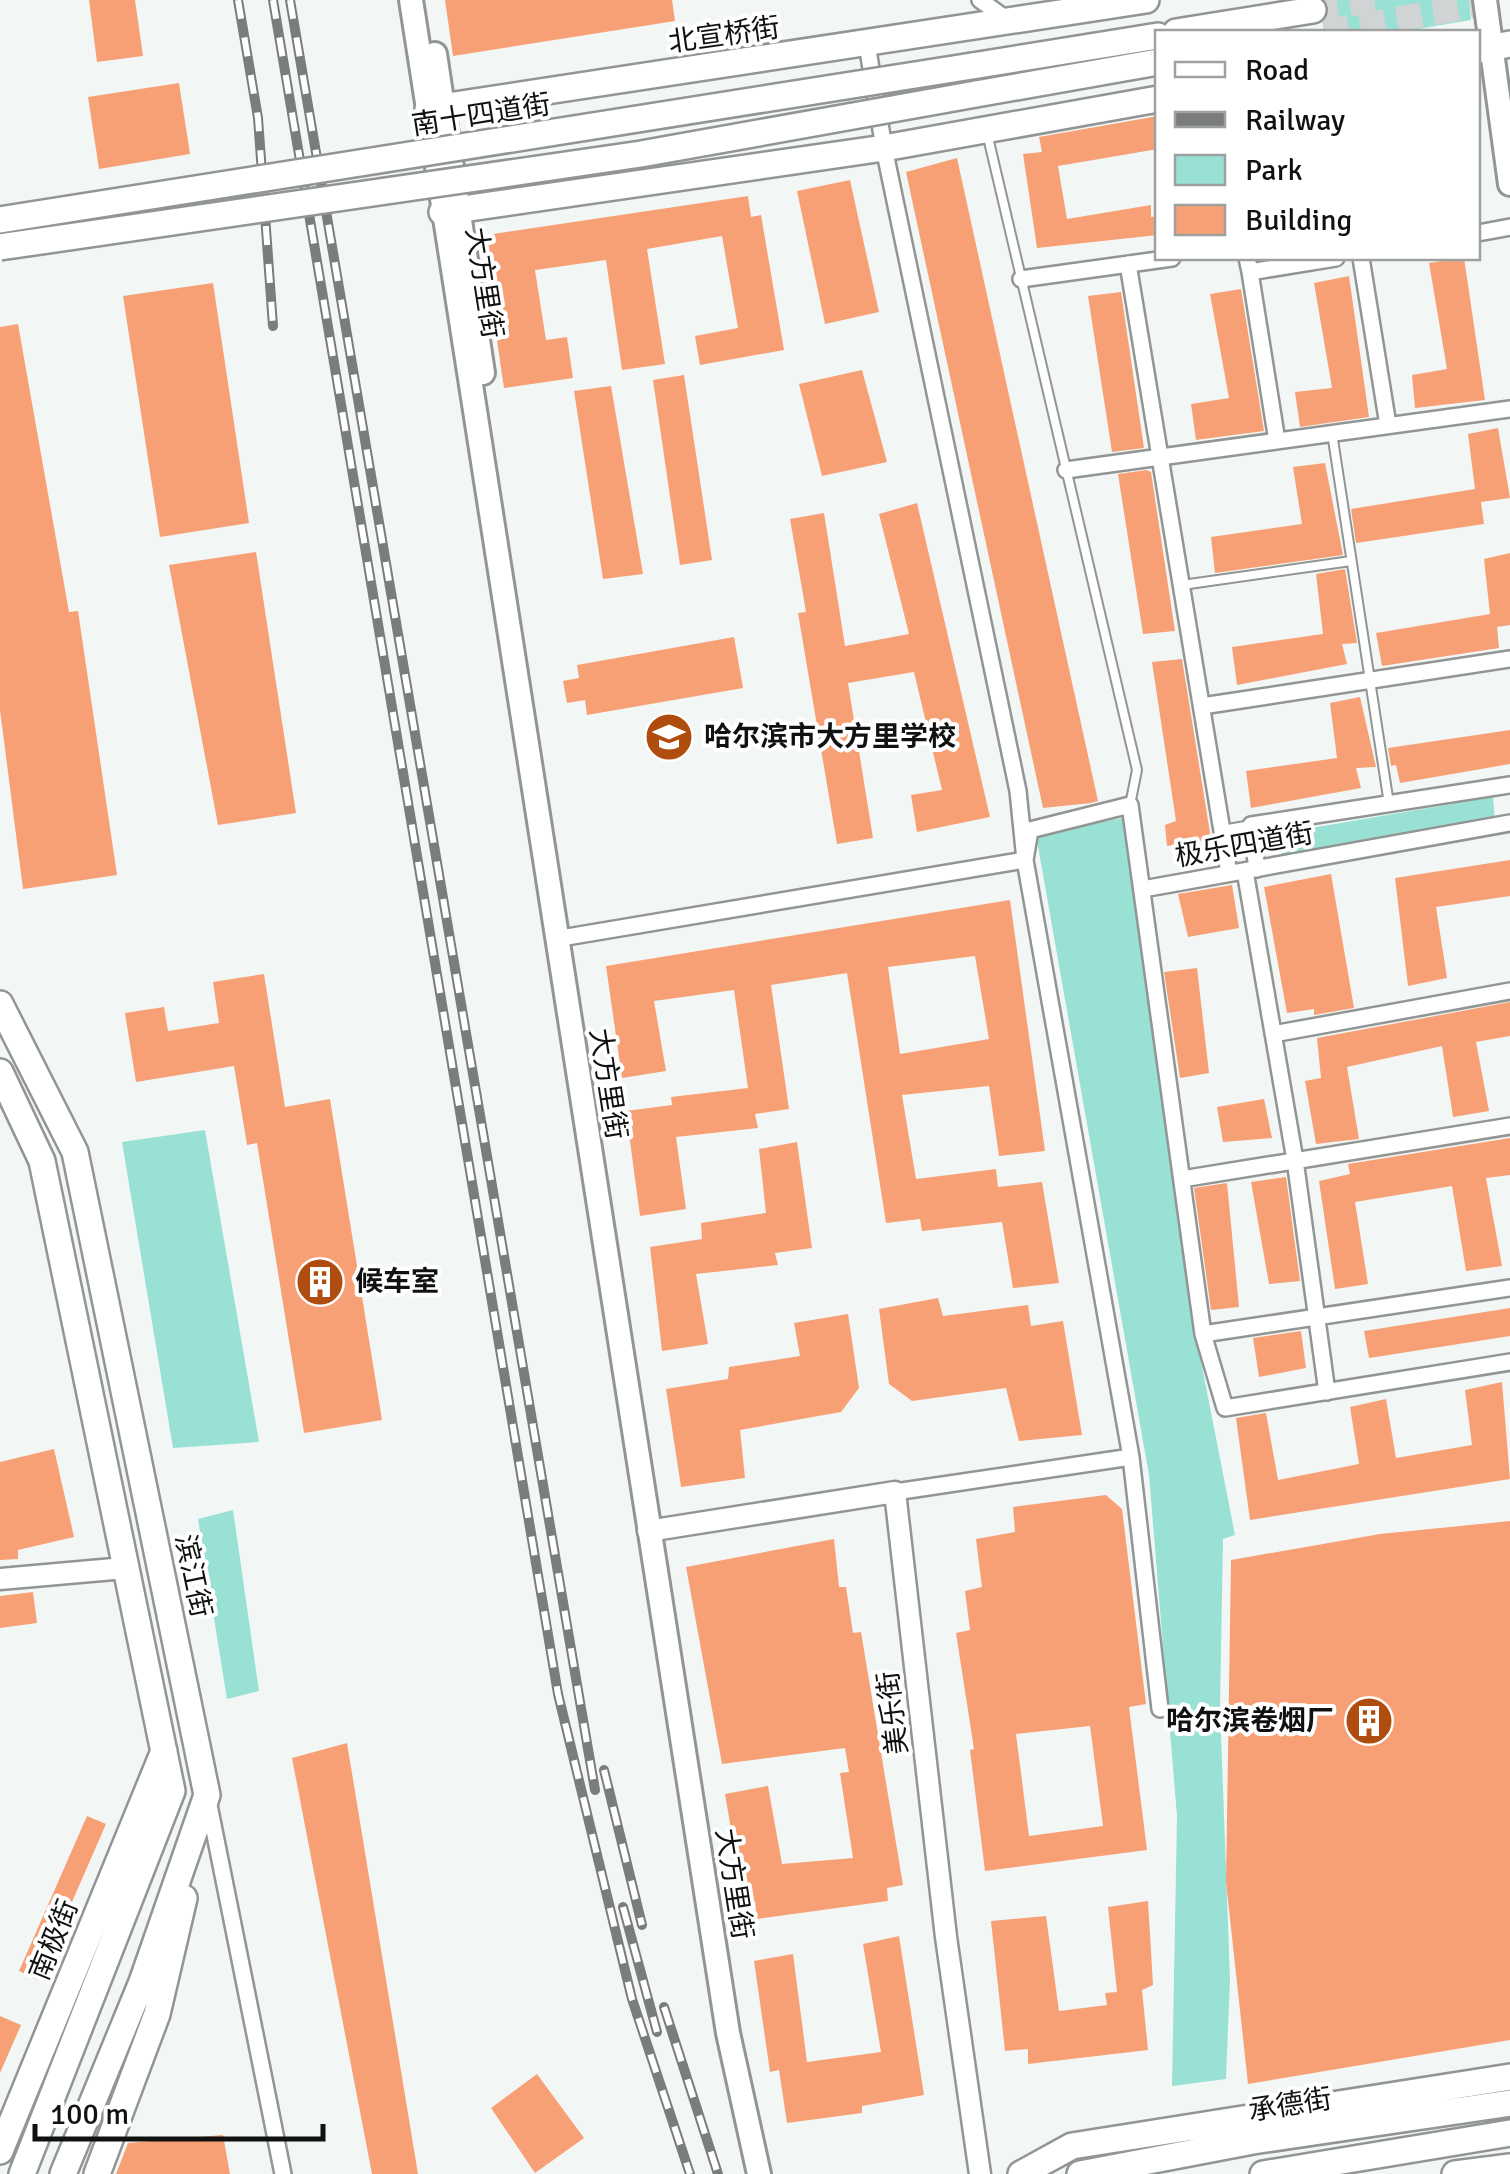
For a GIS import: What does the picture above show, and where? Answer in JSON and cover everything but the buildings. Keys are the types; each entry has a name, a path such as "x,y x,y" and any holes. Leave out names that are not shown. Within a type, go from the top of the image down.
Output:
{"main road":[{"name":"大方里街","path":"411,0 436,108"},
{"name":"大方里街","path":"426,0 450,211 654,1530 747,2091 768,2174"},
{"name":"北宣桥街","path":"436,108 1146,0"},
{"path":"1484,0 1510,184"},
{"path":"1188,30 1313,10"},
{"name":"南十四道街","path":"0,220 1155,36"},
{"path":"0,247 641,154 1155,63"},
{"path":"450,211 884,148 1155,99"},
{"name":"滨江街","path":"2,1012 75,1152 207,1795"},
{"path":"0,1072 42,1161 164,1752"},
{"name":"大方里街","path":"654,1530 728,2033 759,2174"},
{"name":"南极街","path":"22,2174 172,1791 164,1752"},
{"name":"南极街","path":"0,2151 164,1752"},
{"path":"63,2174 142,1982 207,1795"},
{"path":"97,2174 157,2014 181,1920 194,1829"},
{"path":"1021,2174 1072,2146 1510,2077"},
{"name":"承德街","path":"1080,2174 1253,2141 1510,2104"},
{"path":"1263,2174 1510,2133"},
{"path":"1455,2174 1510,2167"}],"street":[{"path":"980,0 1013,23"},
{"path":"867,44 884,148 1018,791 1025,860 1131,1457 1160,1708"},
{"path":"1480,233 1510,227"},
{"path":"1021,279 1157,260"},
{"path":"1277,441 1249,265 1311,260"},
{"path":"1361,260 1388,426"},
{"path":"1128,264 1222,830 1244,871 1273,1034 1327,1392"},
{"path":"1066,470 1510,409"},
{"path":"1202,706 1510,659"},
{"path":"1244,871 1251,825 1510,785"},
{"path":"1025,860 1030,830 1130,805"},
{"name":"极乐四道街","path":"1130,805 1143,889 1510,823"},
{"path":"561,937 1025,860"},
{"path":"1143,889 1202,1334 1224,1408 1510,1362"},
{"path":"1273,1034 1510,990"},
{"path":"1182,1179 1510,1126"},
{"path":"1202,1334 1510,1288"},
{"path":"654,1530 1131,1457"},
{"name":"美乐街","path":"895,1492 946,1937 980,2174"},
{"path":"0,1579 126,1568"},
{"name":"滨江街","path":"207,1795 283,2174"}],"lane":[{"path":"986,129 1138,770 1130,805"},
{"path":"1332,433 1389,804"},
{"path":"1182,585 1352,560"},
{"path":"1222,830 1251,825"}],"green space":[{"path":"1324,0 1469,0 1471,20 1412,30 1329,30"},
{"path":"1493,797 1495,823 1282,856 1276,834"},
{"path":"1123,818 1197,1341 1235,1535 1223,1539 1220,1707 1230,1979 1226,2079 1172,2086 1177,1816 1149,1475 1036,835"},
{"path":"205,1130 259,1442 173,1448 122,1142"},
{"path":"233,1510 259,1691 227,1699 198,1519"}],"tunnel":[{"path":"1313,10 1375,0"},
{"path":"1335,30 1505,0"}],"railway":[{"path":"238,0 258,118 273,326"},
{"path":"273,0 558,1694 632,1999 690,2174"},
{"path":"290,0 595,1790"},
{"path":"604,1770 642,1925"},
{"path":"623,1907 657,2032"},
{"path":"664,2007 718,2174"}],"place":[{"name":"哈尔滨市大方里学校","path":"669,737"},
{"name":"候车室","path":"320,1282"},
{"name":"哈尔滨卷烟厂","path":"1369,1721"}]}
